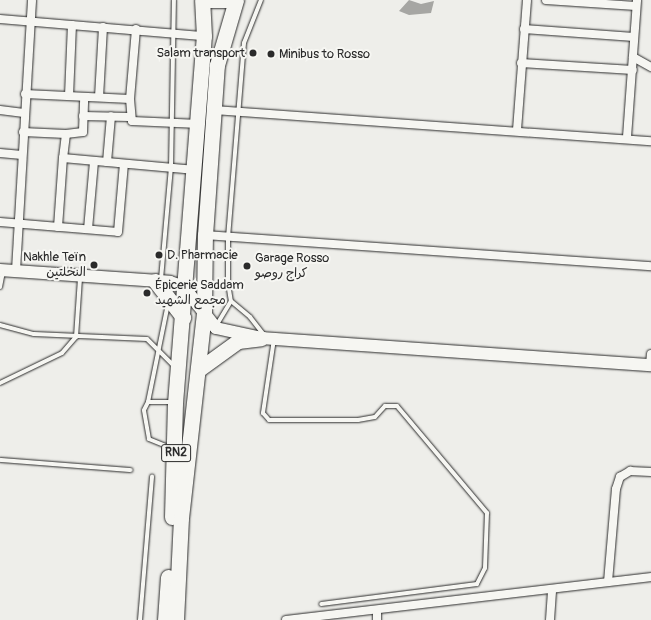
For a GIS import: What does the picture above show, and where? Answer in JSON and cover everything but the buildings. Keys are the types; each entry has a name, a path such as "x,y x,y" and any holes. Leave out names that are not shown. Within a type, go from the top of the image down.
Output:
{"highway":[{"name":"RN2","path":"165,620 176,450 176,403 180,371 184,287 199,124 204,36 202,0"},
{"path":"208,0 229,0"},
{"name":"RN2","path":"176,620 181,518 204,312 205,235 214,110 221,44 236,0"},
{"path":"158,281 182,317"},
{"path":"198,370 238,341 267,338"}],"main road":[{"path":"6,270 158,281 184,287 216,328 267,338 651,361"}],"street":[{"path":"6,270 16,223 32,0"},
{"path":"517,130 527,0"},
{"path":"546,0 637,3 627,137"},
{"path":"0,19 136,29 204,36"},
{"path":"69,96 72,25"},
{"path":"99,97 103,27"},
{"path":"129,116 136,29"},
{"path":"524,29 634,37"},
{"path":"633,58 651,67"},
{"path":"521,63 633,70"},
{"path":"25,94 130,99"},
{"path":"23,132 82,134 84,97"},
{"path":"0,110 24,113"},
{"path":"214,110 627,137 651,141"},
{"path":"83,116 129,116 135,122 199,124"},
{"path":"107,162 111,116"},
{"path":"58,226 66,134"},
{"path":"0,153 22,155"},
{"path":"63,158 195,170"},
{"path":"88,229 94,162"},
{"path":"0,222 58,226 113,233 120,230 124,164"},
{"path":"205,235 651,266"},
{"path":"608,582 616,489 620,477 630,470 651,472"},
{"path":"286,620 377,611 651,577"},
{"path":"550,620 552,589"},
{"path":"377,611 377,620"}],"lane":[{"path":"158,281 171,168 175,33 174,0"},
{"path":"216,328 231,301 228,236 244,43 261,0"},
{"path":"0,286 6,270"},
{"path":"0,383 9,382 62,353 76,337 80,275"},
{"path":"170,298 158,346 148,402 144,410 149,439 176,450"},
{"path":"231,301 250,317 267,338 263,413 269,420 358,420 375,417 385,406 397,406 487,513 485,568 477,584 321,604"},
{"path":"0,325 34,334 147,339 158,346 167,361 180,371"},
{"path":"148,402 176,403"},
{"path":"0,460 131,470"},
{"path":"140,620 152,477"}],"shaded area":[{"path":"409,0 421,4 434,1 431,13 409,15 399,11"}],"place":[{"name":"Salam transport","path":"253,53"},
{"name":"Minibus to Rosso","path":"271,54"},
{"name":"D. Pharmacie","path":"159,255"},
{"name":"Nakhle Teïn النخلتين","path":"94,265"},
{"name":"Garage Rosso كراج روصو","path":"247,266"},
{"name":"Épicerie Saddam مجمع الشهيد","path":"147,293"}]}
